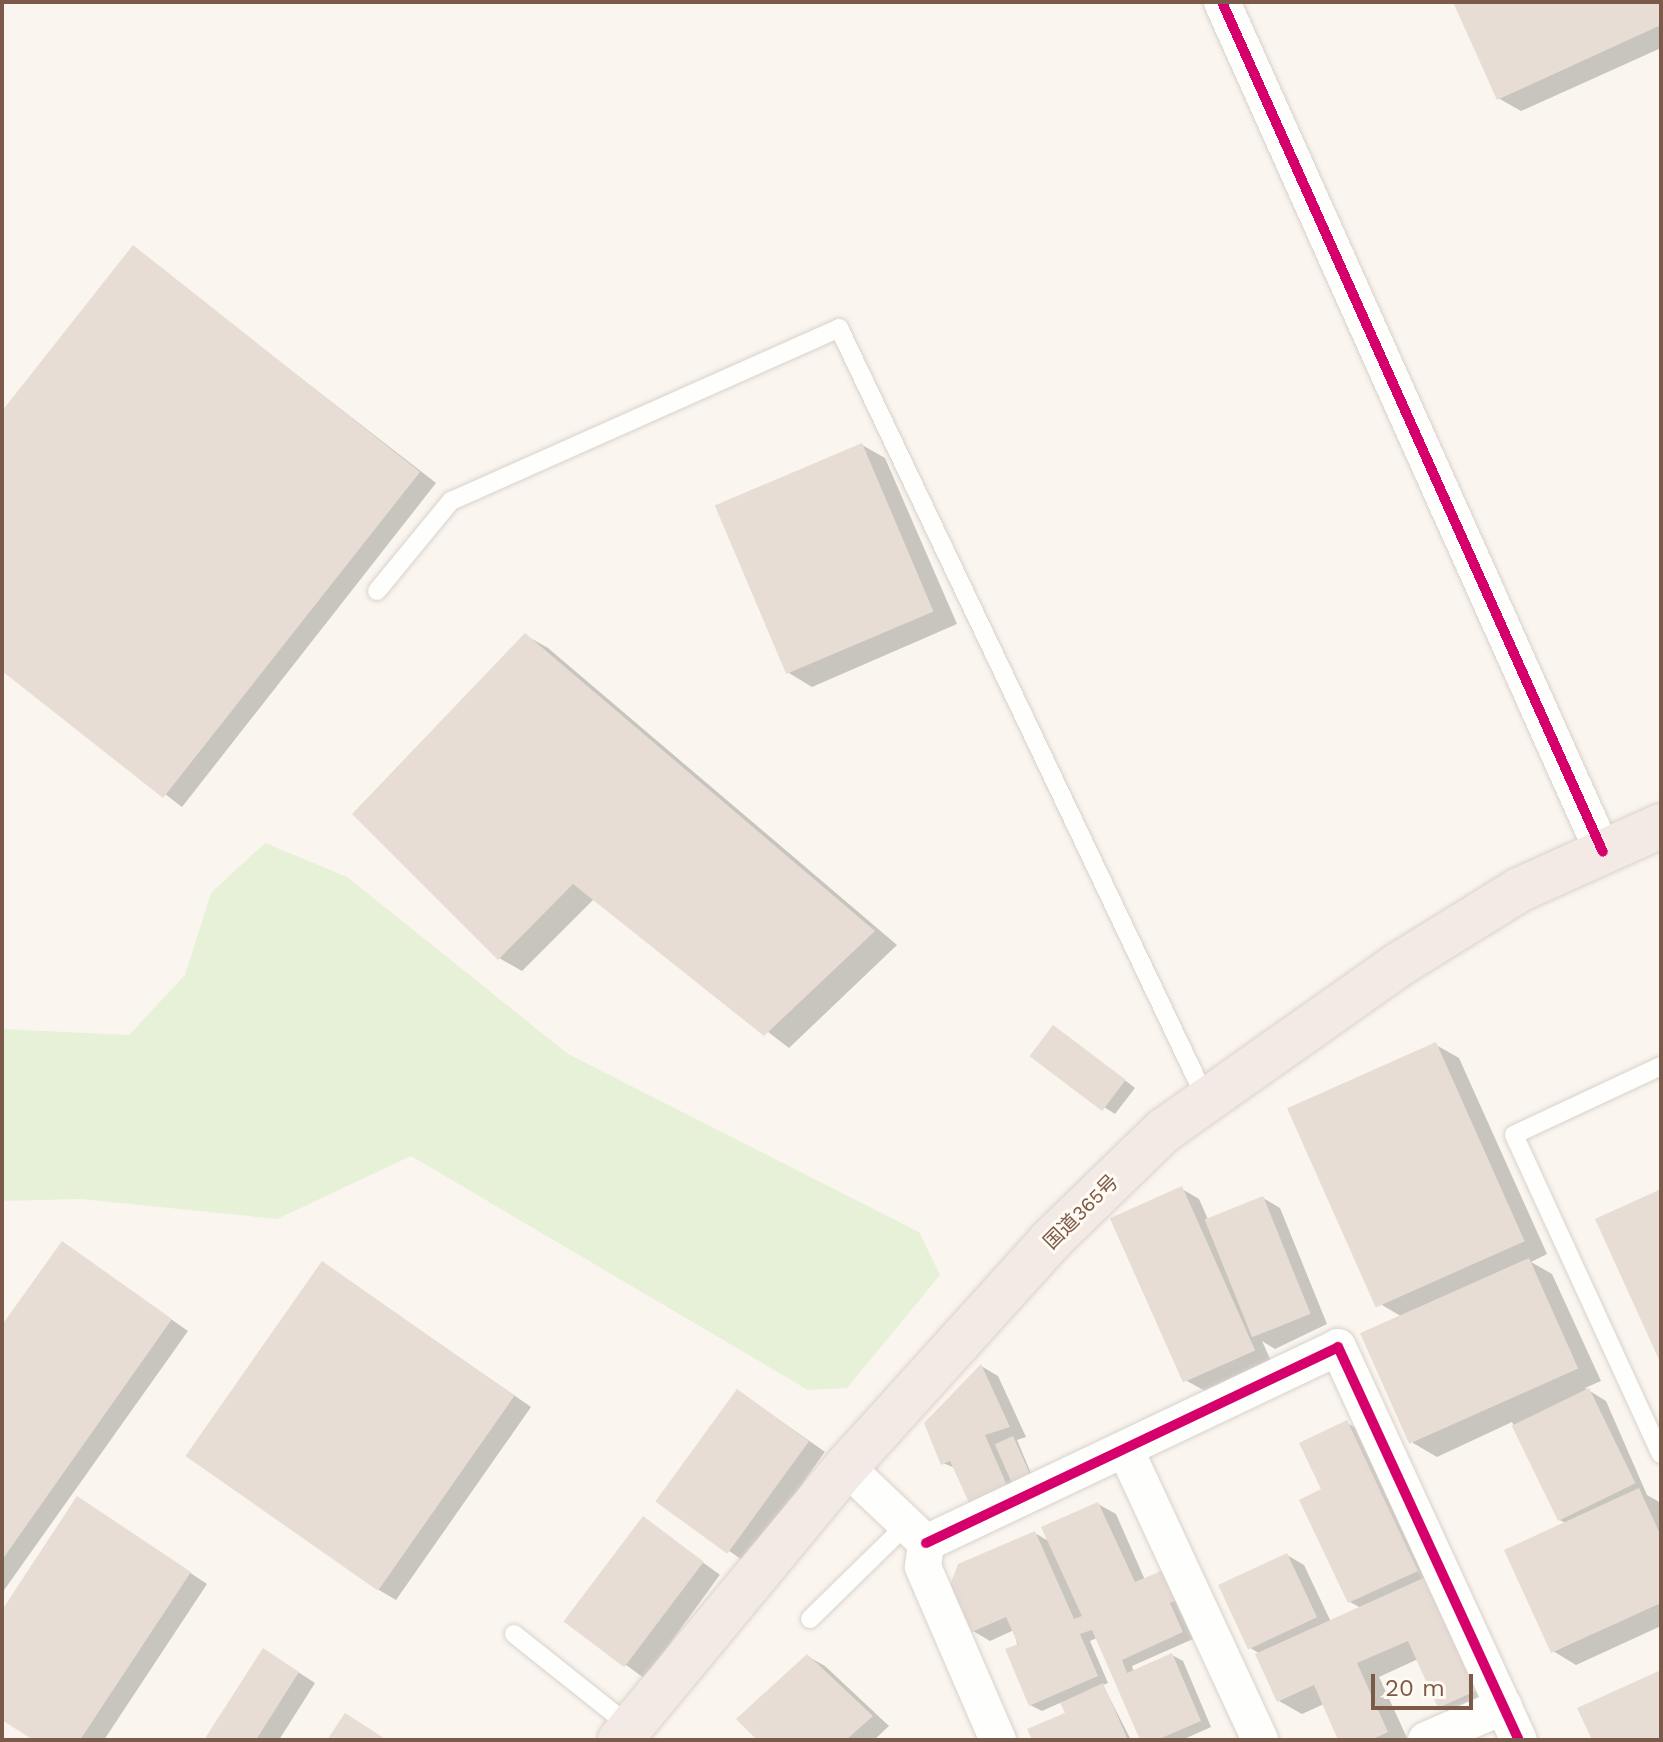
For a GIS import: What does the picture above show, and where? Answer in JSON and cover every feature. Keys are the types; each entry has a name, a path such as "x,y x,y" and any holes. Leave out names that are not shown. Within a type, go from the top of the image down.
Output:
{"highway":[{"name":"国道365号","path":"626,1733 846,1467 1051,1240 1163,1131 1398,965 1505,898 1661,826"}],"street":[{"path":"1222,2 1603,852"},
{"path":"916,1534 1126,1451 1338,1347 1519,1740"},
{"path":"1126,1451 1260,1740"},
{"path":"846,1467 916,1534 923,1567 998,1740"},
{"path":"1426,1740 1504,1706"}],"lane":[{"path":"377,591 451,501 839,328 1207,1101"},
{"path":"1661,1066 1514,1135 1661,1454"},
{"path":"810,1619 916,1534"},
{"path":"514,1634 626,1733"}],"green space":[{"path":"265,843 347,877 568,1054 919,1232 940,1275 847,1388 808,1390 411,1156 277,1219 81,1199 2,1201 2,1029 129,1035 185,975 211,893"}],"building":[{"path":"1453,2 1661,2 1661,25 1497,100"},
{"path":"133,245 420,472 163,798 2,671 2,411"},
{"path":"862,443 934,611 786,674 715,506"},
{"path":"525,633 875,931 764,1036 573,884 498,960 352,814"},
{"path":"1053,1025 1126,1080 1102,1111 1030,1056"},
{"path":"1436,1042 1525,1241 1376,1307 1287,1108"},
{"path":"1182,1186 1255,1350 1183,1383 1110,1218"},
{"path":"1661,1189 1661,1364 1595,1219"},
{"path":"1263,1196 1311,1314 1252,1337 1205,1220"},
{"path":"62,1241 172,1319 2,1560 2,1325"},
{"path":"1529,1258 1578,1369 1409,1444 1360,1333"},
{"path":"322,1261 515,1396 378,1591 185,1456"},
{"path":"981,1364 1010,1427 985,1435 1008,1488 970,1505 950,1461 941,1465 924,1423"},
{"path":"1589,1388 1635,1483 1558,1521 1512,1426"},
{"path":"737,1389 809,1441 727,1554 655,1501"},
{"path":"1347,1420 1418,1571 1348,1603 1299,1500 1321,1489 1299,1443"},
{"path":"1013,1436 1030,1475 1012,1483 995,1444"},
{"path":"1639,1488 1661,1536 1661,1603 1551,1653 1504,1550"},
{"path":"77,1496 191,1572 80,1740 33,1740 2,1720 2,1610"},
{"path":"1098,1502 1135,1582 1166,1569 1180,1599 1170,1603 1183,1632 1122,1660 1127,1673 1172,1653 1201,1721 1157,1740 1140,1740 1092,1630 1080,1634 1098,1676 1029,1706 1005,1649 1018,1644 1006,1617 972,1632 950,1585 958,1564 1035,1531 1074,1619 1082,1616 1041,1527"},
{"path":"643,1516 704,1562 624,1667 564,1621"},
{"path":"1287,1553 1317,1617 1248,1649 1218,1585"},
{"path":"1430,1575 1480,1689 1438,1708 1408,1641 1357,1663 1388,1732 1371,1740 1338,1740 1314,1685 1277,1702 1255,1654"},
{"path":"263,1648 299,1672 256,1740 204,1740"},
{"path":"807,1654 873,1716 846,1740 757,1740 736,1719"},
{"path":"1661,1670 1661,1740 1592,1740 1577,1708"},
{"path":"1103,1683 1128,1740 1032,1740 1027,1729 1065,1713 1060,1703"},
{"path":"345,1713 387,1740 327,1740"}],"cycle path":[{"path":"1222,2 1603,852"},
{"path":"926,1543 1338,1347 1519,1740"}]}
